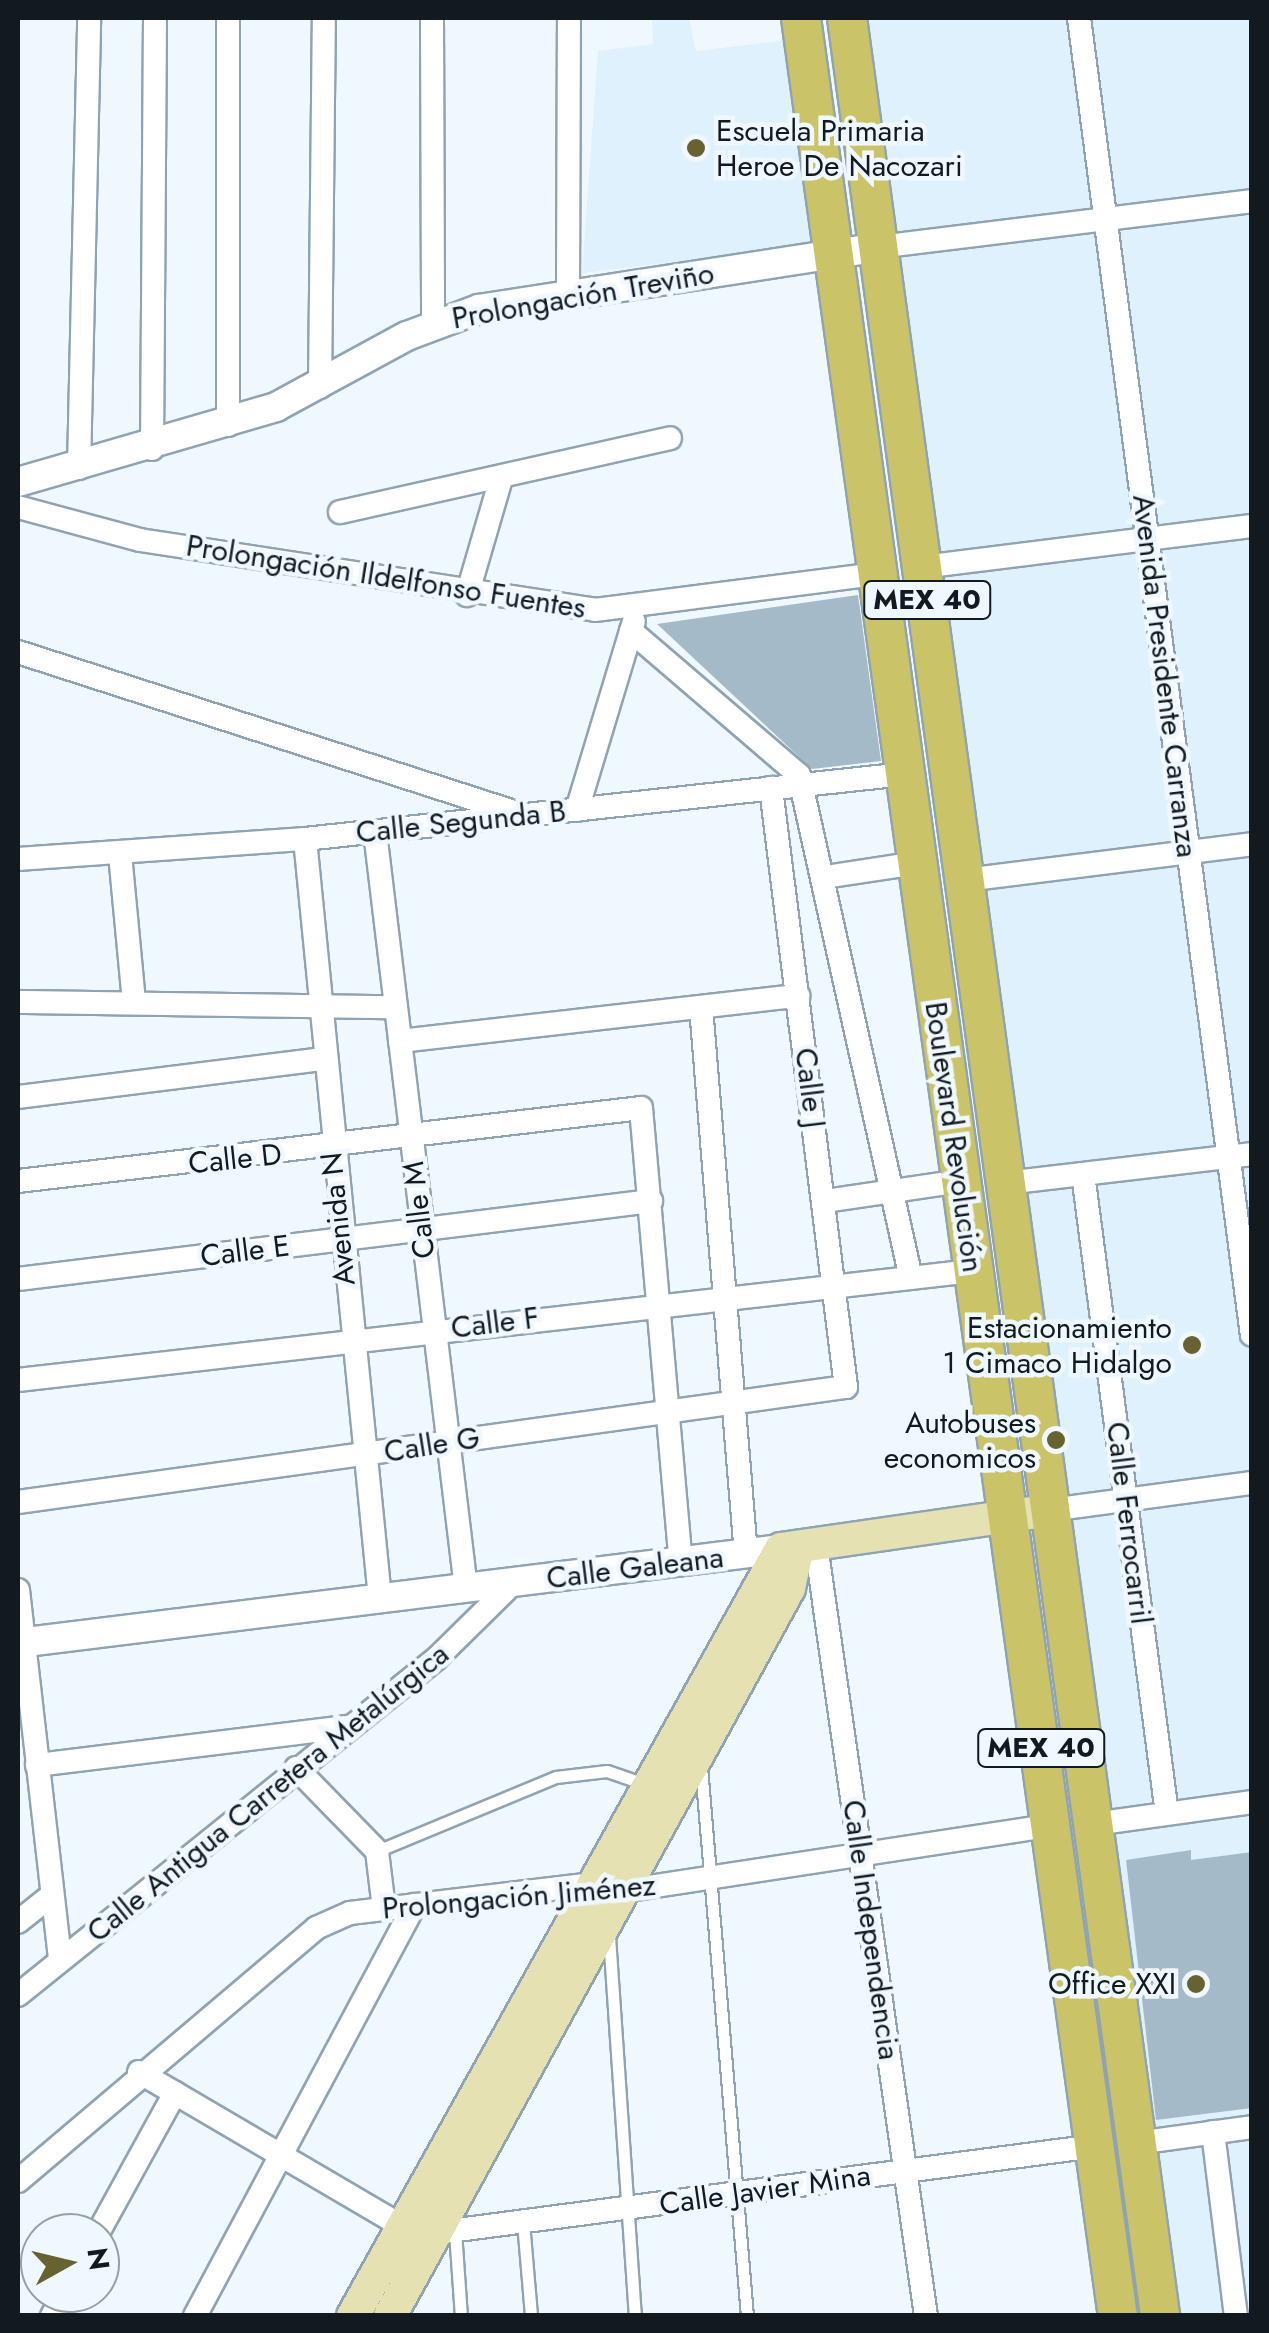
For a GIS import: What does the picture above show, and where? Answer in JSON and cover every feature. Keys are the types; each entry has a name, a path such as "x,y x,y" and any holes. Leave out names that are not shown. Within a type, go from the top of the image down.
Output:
{"main road":[{"name":"Boulevard Revolución","path":"801,18 1118,2316"},
{"name":"MEX 40","path":"846,18 1160,2316"},
{"name":"Calle Galeana","path":"799,1547 1051,1510"},
{"path":"352,2316 402,2226 700,1750 789,1588 799,1547"},
{"path":"390,2316 445,2232 608,1897 648,1786 799,1547"}],"street":[{"path":"80,468 89,18"},
{"path":"152,449 155,18"},
{"path":"228,18 228,425"},
{"path":"320,386 324,18"},
{"path":"432,18 433,323"},
{"path":"568,18 568,293"},
{"name":"Avenida Presidente Carranza","path":"1079,18 1188,853 1240,1156 1252,1335"},
{"path":"878,247 1252,201"},
{"name":"Prolongación Treviño","path":"18,482 152,449 228,425 320,386 433,323 568,293 878,247"},
{"path":"340,512 500,482 670,438"},
{"path":"467,595 500,482"},
{"name":"Prolongación Ildelfonso Fuentes","path":"18,507 140,540 467,595 638,608 877,574"},
{"path":"922,567 1252,526"},
{"path":"578,810 638,608"},
{"path":"631,631 772,748 800,785 824,877 912,1278"},
{"path":"18,652 527,815"},
{"name":"Calle Segunda B","path":"18,859 305,839 904,774"},
{"name":"Calle J","path":"772,788 846,1387"},
{"name":"Calle M","path":"374,832 466,1588"},
{"name":"Avenida N","path":"305,839 338,1240 380,1598"},
{"path":"965,880 1252,844"},
{"path":"120,854 134,1002"},
{"path":"824,877 916,863"},
{"path":"400,1041 798,996"},
{"path":"18,1002 396,1006"},
{"path":"701,1007 746,1554"},
{"path":"18,1096 323,1060"},
{"name":"Calle D","path":"18,1180 331,1148 410,1132 630,1106 644,1113 651,1201"},
{"path":"1006,1183 1240,1156"},
{"name":"Calle Ferrocarril","path":"1083,1174 1167,1814"},
{"path":"824,1200 960,1181"},
{"path":"651,1201 682,1562"},
{"name":"Calle E","path":"18,1279 338,1240 420,1226 651,1201"},
{"name":"Calle F","path":"18,1380 352,1343 724,1294 972,1271"},
{"name":"Calle G","path":"18,1502 448,1441 670,1415 846,1387"},
{"name":"Calle Galeana","path":"1051,1510 1252,1483"},
{"name":"Calle Galeana","path":"20,1642 799,1547"},
{"name":"Calle Independencia","path":"799,1547 860,1854 926,2316"},
{"name":"Calle Antigua Carretera Metalúrgica","path":"18,1995 346,1727 512,1584"},
{"path":"18,1590 20,1642 60,1960"},
{"path":"38,1765 346,1727"},
{"path":"296,1768 377,1851 384,1909"},
{"path":"1094,1824 1252,1802"},
{"name":"Prolongación Jiménez","path":"18,2181 139,2072 316,1928 384,1909 608,1897 709,1877 1052,1826"},
{"path":"18,1922 52,1896"},
{"path":"195,2316 414,1905"},
{"name":"Calle Javier Mina","path":"139,2072 402,2226 445,2232 1095,2146"},
{"path":"109,2213 175,2093"},
{"path":"1137,2143 1252,2127"},
{"path":"1213,2132 1236,2316"}],"lane":[{"path":"700,1750 747,2316"},
{"path":"377,1851 556,1777 607,1771 648,1786"},
{"path":"608,1897 635,2316"},
{"path":"523,2222 531,2316"},
{"path":"445,2232 461,2316"}],"shaded area":[{"name":"Escuela Primaria Heroe De Nacozari","path":"652,18 689,18 696,51 787,40 815,245 582,273 598,51 653,44"},
{"path":"842,18 1251,18 1251,2315 1143,2315"}],"building":[{"path":"858,595 881,761 812,769 657,624"},
{"name":"Office XXI","path":"1191,1850 1191,1860 1252,1852 1252,2108 1156,2120 1126,1860"}],"place":[{"name":"Escuela Primaria Heroe De Nacozari","path":"696,148"},
{"name":"Estacionamiento 1 Cimaco Hidalgo","path":"1192,1345"},
{"name":"Autobuses economicos","path":"1056,1440"},
{"name":"Office XXI","path":"1196,1984"}]}
